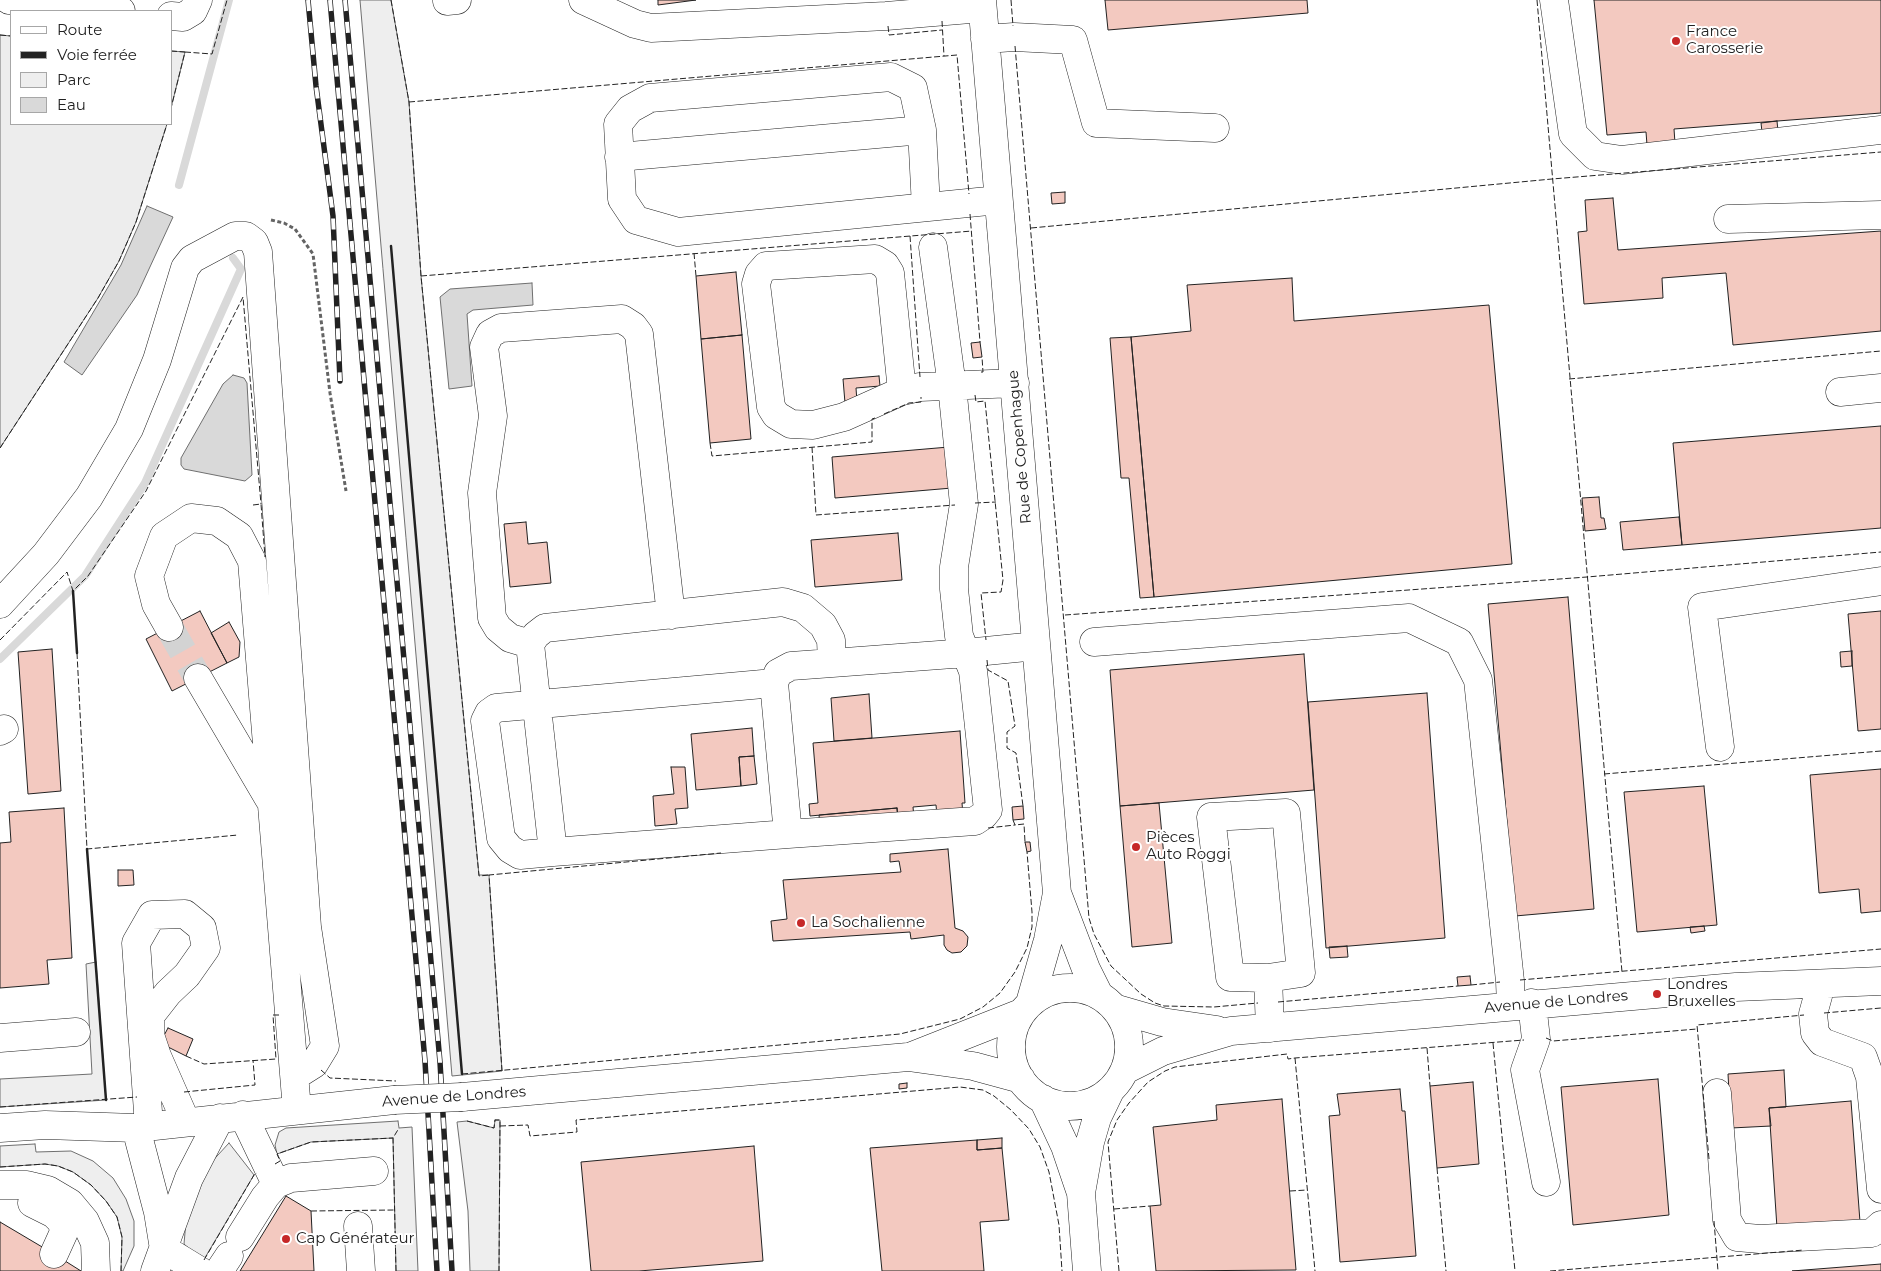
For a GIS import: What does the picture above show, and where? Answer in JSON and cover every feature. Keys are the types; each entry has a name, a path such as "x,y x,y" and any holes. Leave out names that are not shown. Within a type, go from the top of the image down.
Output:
{"street":[{"path":"9,0 111,10"},
{"path":"172,16 183,18 193,11 198,0"},
{"path":"583,0 635,24 651,28 886,16 982,4"},
{"path":"1554,0 1573,134 1595,156 1622,160 1881,130"},
{"name":"Rue de Copenhague","path":"982,4 1056,893 1046,948 1025,1008"},
{"path":"985,38 1014,37 1073,40 1096,123 1215,128"},
{"path":"926,207 922,130 913,88 891,77 650,98 630,109 618,124 622,199 636,220 678,232 998,200"},
{"path":"619,157 922,130"},
{"path":"1728,219 1881,215"},
{"path":"0,604 46,554 89,496 129,429 157,360 180,279 185,268 192,259 235,236 246,236 254,242 258,252 307,927 325,1046 314,1064 294,1076"},
{"path":"774,684 496,708 489,713 485,721 501,838 510,849 520,855 975,821 988,810 974,681 959,636 954,589 954,567 964,504 952,386 934,247"},
{"path":"902,391 890,273 885,265 875,259 766,266 759,274 756,284 771,407 776,415 791,424 813,425 844,417 902,391 1015,383"},
{"path":"530,644 510,638 498,628 492,618 482,494 493,416 484,347 490,334 500,328 622,319 633,326 639,334 671,614"},
{"path":"1840,392 1881,388"},
{"path":"169,627 156,604 149,576 164,536 191,518 217,521 239,536 252,561 297,1110"},
{"path":"1720,747 1702,607 1881,581"},
{"path":"553,852 530,644 536,635 545,628 782,602 803,608 823,625 831,640 832,663"},
{"path":"1094,642 1409,618 1459,642 1478,680 1510,981 1536,1039 1525,1070 1546,1182"},
{"path":"788,834 774,684 778,673 791,666 1036,646"},
{"path":"198,678 272,804"},
{"path":"1286,813 1301,973 1268,978 1230,977 1211,817 1286,813"},
{"name":"Rue de Copenhague","path":"1056,893 1080,954 1108,1002"},
{"path":"159,1260 158,1212 142,1127 136,944 152,915 185,914 202,928 206,948 187,975 168,993 150,1016 152,1042 186,1122"},
{"path":"1268,978 1270,1028"},
{"name":"Avenue de Londres","path":"1108,1002 1162,1022 1231,1031 1736,987 1821,985 1881,981"},
{"path":"1821,985 1813,1014 1815,1033 1822,1042 1862,1057 1870,1077 1881,1189"},
{"path":"1081,1194 1090,1142 1117,1081 1130,1051 1127,1029 1108,1002 1078,988 1061,988 1047,992 1025,1008 1013,1032 1010,1047 1012,1062 1021,1079 1043,1098 1058,1104 1074,1106 1092,1102 1117,1081"},
{"name":"Avenue de Londres","path":"908,1057 1025,1008"},
{"name":"Avenue de Londres","path":"1117,1081 1163,1051 1231,1031"},
{"path":"0,1038 76,1032"},
{"name":"Avenue de Londres","path":"0,1128 46,1125 142,1127 394,1100 462,1097 908,1057 973,1066 1021,1079"},
{"path":"1717,1093 1727,1220 1736,1237 1760,1239 1872,1233 1881,1225"},
{"path":"1043,1098 1065,1146 1081,1194 1087,1271"},
{"path":"159,1260 189,1178 231,1117 276,1184"},
{"path":"229,1255 265,1197 276,1184 291,1178 374,1171"},
{"path":"9,1185 28,1201 54,1214 62,1222 64,1232 54,1254"},
{"path":"9,1185 48,1190 70,1203 85,1221 95,1243 96,1271"},
{"path":"358,1226 361,1271"},
{"path":"159,1260 200,1271"}],"path":[{"path":"246,236 259,224 271,220 284,223 295,229 313,254 330,393 346,492"}],"green space":[{"path":"360,0 391,0 409,102 421,276 479,875 489,875 502,1071 452,1076"},
{"path":"96,962 106,1100 0,1107 0,1079 92,1074 86,964"},
{"path":"495,1120 500,1120 499,1271 470,1271 468,1211 457,1122 467,1121 494,1128"},
{"path":"398,1121 399,1128 412,1127 418,1271 396,1271 393,1138 311,1142 277,1154 275,1145 279,1132 286,1128"},
{"path":"229,1143 254,1175 203,1261 184,1244 186,1221 206,1168"},
{"path":"35,1144 36,1152 71,1151 93,1161 113,1178 126,1199 134,1221 134,1246 123,1271 121,1271 122,1237 117,1217 106,1201 91,1185 73,1172 58,1166 45,1164 0,1167 0,1146"}],"shaded area":[{"path":"0,35 10,36 10,125 167,125 136,222 119,261 98,298 0,448"},
{"path":"172,51 185,52 172,104"}],"water":[{"path":"147,206 173,217 137,295 82,375 64,362 121,265"},
{"path":"532,283 533,305 473,310 467,314 472,386 449,389 440,297 450,289"},
{"path":"233,375 244,378 247,383 252,475 245,481 184,469 181,465 181,458 223,384"}],"building":[{"path":"658,0 696,0 658,5"},
{"path":"1105,0 1307,0 1308,13 1108,30"},
{"path":"1594,0 1881,0 1881,113 1674,129 1675,143 1647,145 1646,132 1607,135"},
{"path":"1777,121 1778,131 1762,132 1761,123"},
{"path":"1065,192 1065,203 1052,204 1051,193"},
{"path":"1613,198 1618,250 1881,231 1881,331 1733,345 1726,273 1662,278 1663,298 1584,304 1578,232 1587,231 1585,200"},
{"path":"736,272 742,335 701,339 696,276"},
{"path":"1292,278 1294,321 1489,305 1512,564 1154,597 1131,337 1191,331 1187,285"},
{"path":"742,335 751,439 710,443 701,339"},
{"path":"1131,337 1154,597 1140,598 1129,478 1121,478 1110,338"},
{"path":"980,342 982,357 973,358 971,343"},
{"path":"879,376 880,386 856,388 857,402 845,403 843,379"},
{"path":"1881,426 1881,528 1682,545 1673,443"},
{"path":"949,447 952,488 835,498 832,457"},
{"path":"1599,497 1601,518 1604,518 1606,529 1585,531 1582,498"},
{"path":"1679,517 1682,545 1623,550 1620,522"},
{"path":"526,522 528,544 547,542 551,583 510,587 504,524"},
{"path":"898,533 902,580 815,587 811,540"},
{"path":"1568,597 1594,909 1515,916 1488,604"},
{"path":"200,611 227,663 172,691 146,639"},
{"path":"1881,611 1881,729 1858,731 1848,614"},
{"path":"229,622 240,642 239,657 227,663 211,633"},
{"path":"52,649 61,791 28,794 18,652"},
{"path":"1852,651 1852,666 1841,667 1840,652"},
{"path":"1304,654 1314,790 1120,806 1110,670"},
{"path":"1427,693 1445,938 1326,948 1308,702"},
{"path":"869,694 872,738 834,741 831,698"},
{"path":"752,728 754,756 739,757 741,786 696,790 691,734"},
{"path":"960,731 965,803 962,803 963,815 937,816 936,805 913,807 914,818 898,820 897,808 810,816 809,804 818,803 813,743"},
{"path":"754,756 757,784 741,786 739,757"},
{"path":"671,767 685,767 688,808 675,809 677,824 655,826 653,796 674,794"},
{"path":"1881,769 1881,911 1861,913 1859,889 1819,893 1810,775"},
{"path":"1704,786 1717,925 1637,932 1624,792"},
{"path":"1159,803 1172,943 1132,947 1120,806"},
{"path":"1023,806 1024,819 1013,820 1012,807"},
{"path":"64,808 72,958 47,960 49,984 0,988 0,843 11,842 9,812"},
{"path":"897,808 898,820 820,825 819,815"},
{"path":"1025,842 1030,842 1031,851 1027,852"},
{"path":"948,849 955,928 963,931 968,937 967,946 961,952 952,953 947,950 944,945 944,935 911,939 910,932 773,941 771,921 787,919 783,880 901,872 899,861 890,862 890,854"},
{"path":"118,870 133,870 134,885 118,886"},
{"path":"1704,926 1705,931 1691,933 1690,927"},
{"path":"1347,946 1348,957 1330,958 1329,947"},
{"path":"1470,976 1471,985 1458,986 1457,977"},
{"path":"168,1028 193,1039 186,1056 160,1043"},
{"path":"1784,1070 1786,1107 1769,1108 1771,1126 1731,1128 1728,1074"},
{"path":"1658,1079 1669,1215 1573,1225 1561,1087"},
{"path":"1473,1082 1479,1164 1437,1168 1430,1086"},
{"path":"907,1083 907,1088 899,1089 899,1084"},
{"path":"1400,1089 1402,1111 1405,1111 1416,1256 1340,1262 1329,1116 1340,1115 1337,1094"},
{"path":"1282,1099 1296,1270 1156,1271 1150,1206 1161,1205 1153,1127 1217,1120 1216,1105"},
{"path":"1851,1101 1860,1222 1777,1228 1769,1108"},
{"path":"1002,1138 1002,1148 977,1150 977,1140"},
{"path":"977,1140 977,1150 1002,1148 1009,1220 980,1222 984,1271 882,1271 870,1148"},
{"path":"754,1146 763,1261 639,1271 591,1271 581,1162"},
{"path":"286,1196 311,1211 314,1271 240,1271"},
{"path":"0,1222 54,1254 81,1271 0,1271"},
{"path":"1881,1264 1881,1271 1792,1271"}],"waterway":[{"path":"179,185 229,0"},
{"path":"0,659 85,576 145,483 241,269 233,258"}],"tunnel":[{"path":"169,627 198,678"}],"railway":[{"path":"308,0 316,86 333,216 340,381"},
{"path":"330,0 425,1061 437,1271"},
{"path":"345,0 440,1062 452,1271"}],"fence":[{"path":"185,52 212,54 227,0"},
{"path":"391,0 409,102 421,276 479,876 489,875"},
{"path":"1011,0 1013,26"},
{"path":"1537,0 1622,972"},
{"path":"942,21 944,56"},
{"path":"888,26 889,35 942,30"},
{"path":"0,35 10,36"},
{"path":"1015,46 1089,918 1094,934 1111,966 1141,994 1155,1003 1164,1006 1214,1007 1258,1003"},
{"path":"172,51 185,52 172,104"},
{"path":"409,102 957,55 969,194"},
{"path":"0,448 98,298 119,261 136,222 167,125"},
{"path":"1031,228 1552,179 1881,152"},
{"path":"970,214 980,342"},
{"path":"421,276 972,231"},
{"path":"910,236 920,377"},
{"path":"694,253 696,276"},
{"path":"0,640 67,572 73,591 88,576 146,491 243,297 261,504"},
{"path":"1569,379 1881,351"},
{"path":"981,372 983,372 982,357"},
{"path":"975,395 976,402 985,401 1003,580 1001,592 981,593 986,640"},
{"path":"884,414 909,403 921,402 921,397"},
{"path":"710,443 712,456 872,442 872,419 875,418"},
{"path":"812,447 816,515 955,505"},
{"path":"975,503 996,502"},
{"path":"253,505 261,504 265,557"},
{"path":"1065,615 1587,577 1881,552"},
{"path":"77,653 87,849 238,835"},
{"path":"987,660 988,670 1008,681 1015,726 1007,732 1007,748 1016,753 1023,806"},
{"path":"1604,774 1881,751"},
{"path":"1013,820 1015,825 1024,824 1025,842"},
{"path":"988,828 1015,825"},
{"path":"462,1074 900,1034 960,1019 983,1007 1000,993 1015,972 1027,948 1032,927 1027,852"},
{"path":"502,1071 489,875 721,853"},
{"path":"1520,980 1881,949"},
{"path":"1471,985 1500,982"},
{"path":"1278,1002 1458,986"},
{"path":"1824,1013 1881,1008"},
{"path":"186,1056 204,1064 276,1059 273,1015 280,1015"},
{"path":"1709,1159 1697,1025 1804,1015"},
{"path":"1546,1038 1553,1041 1697,1029"},
{"path":"1119,1271 1108,1142 1117,1120 1129,1103 1148,1082 1165,1071 1175,1067 1287,1054 1288,1059 1524,1040"},
{"path":"1493,1043 1515,1271"},
{"path":"1427,1048 1430,1086"},
{"path":"1295,1058 1315,1271"},
{"path":"184,1092 255,1085 253,1060"},
{"path":"321,1070 330,1078 396,1081"},
{"path":"500,1126 528,1125 530,1136 577,1132 576,1120 960,1087 983,1090 994,1096 1011,1110 1029,1129 1040,1147 1049,1172 1059,1225 1062,1271"},
{"path":"0,1107 137,1097"},
{"path":"467,1121 494,1128 495,1120 500,1120 499,1271"},
{"path":"396,1271 393,1138 399,1128"},
{"path":"275,1164 280,1161 277,1154 311,1142 393,1138"},
{"path":"0,1167 45,1164 58,1166 73,1172 91,1185 106,1201 117,1217 122,1237 121,1271"},
{"path":"1437,1168 1446,1271"},
{"path":"204,1260 254,1175 257,1173"},
{"path":"1290,1191 1307,1190"},
{"path":"1114,1209 1150,1206"},
{"path":"311,1211 394,1210"},
{"path":"1714,1221 1718,1271"},
{"path":"1550,1271 1804,1250"}],"wall":[{"path":"391,246 462,1074"},
{"path":"73,591 77,653"},
{"path":"87,849 106,1100"}],"place":[{"name":"France Carosserie","path":"1676,41"},
{"name":"Pièces Auto Roggi","path":"1136,847"},
{"name":"La Sochalienne","path":"801,923"},
{"name":"Londres Bruxelles","path":"1657,994"},
{"name":"Cap Générateur","path":"286,1239"}]}
